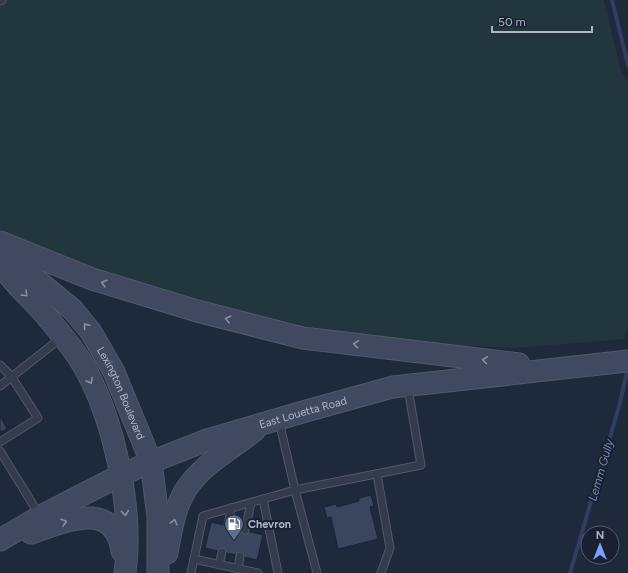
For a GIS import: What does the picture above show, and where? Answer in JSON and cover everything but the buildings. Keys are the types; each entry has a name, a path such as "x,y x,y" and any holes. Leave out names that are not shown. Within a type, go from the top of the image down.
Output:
{"main road":[{"path":"0,242 92,279 197,311 303,338 551,368"},
{"name":"Lexington Boulevard","path":"0,258 22,268 73,310 91,332 114,372 151,462 158,517 159,573"},
{"name":"Lexington Boulevard","path":"0,264 11,280 42,311 62,337 80,361 95,390 114,446 121,475 128,543 125,572"},
{"name":"East Louetta Road","path":"0,541 41,516 121,475 207,440 271,421 393,388 551,368 628,361"},
{"path":"159,573 166,560 175,516 186,490 209,465 271,421"},
{"path":"0,541 78,518 98,518 105,521 116,531 120,538 125,572"}],"lane":[{"path":"0,386 62,337"},
{"path":"0,365 11,376 38,418 0,442"},
{"path":"191,573 202,516 295,490 421,465 407,386"},
{"path":"271,421 295,490 317,573"},
{"path":"0,451 41,516"},
{"path":"377,474 390,548 381,573"},
{"path":"263,499 278,573"},
{"path":"245,530 251,502"},
{"path":"228,526 232,508"},
{"path":"219,565 222,552"},
{"path":"238,569 240,556"},
{"path":"194,559 258,573"}],"green space":[{"path":"0,0 604,0 621,71 628,82 628,325 625,339 513,348 427,344 342,333 145,292 0,233"}],"waterway":[{"name":"Lemm Gully","path":"612,0 628,65"},
{"name":"Lemm Gully","path":"570,573 620,403 628,367"}],"place":[{"name":"Chevron","path":"234,541"}]}
